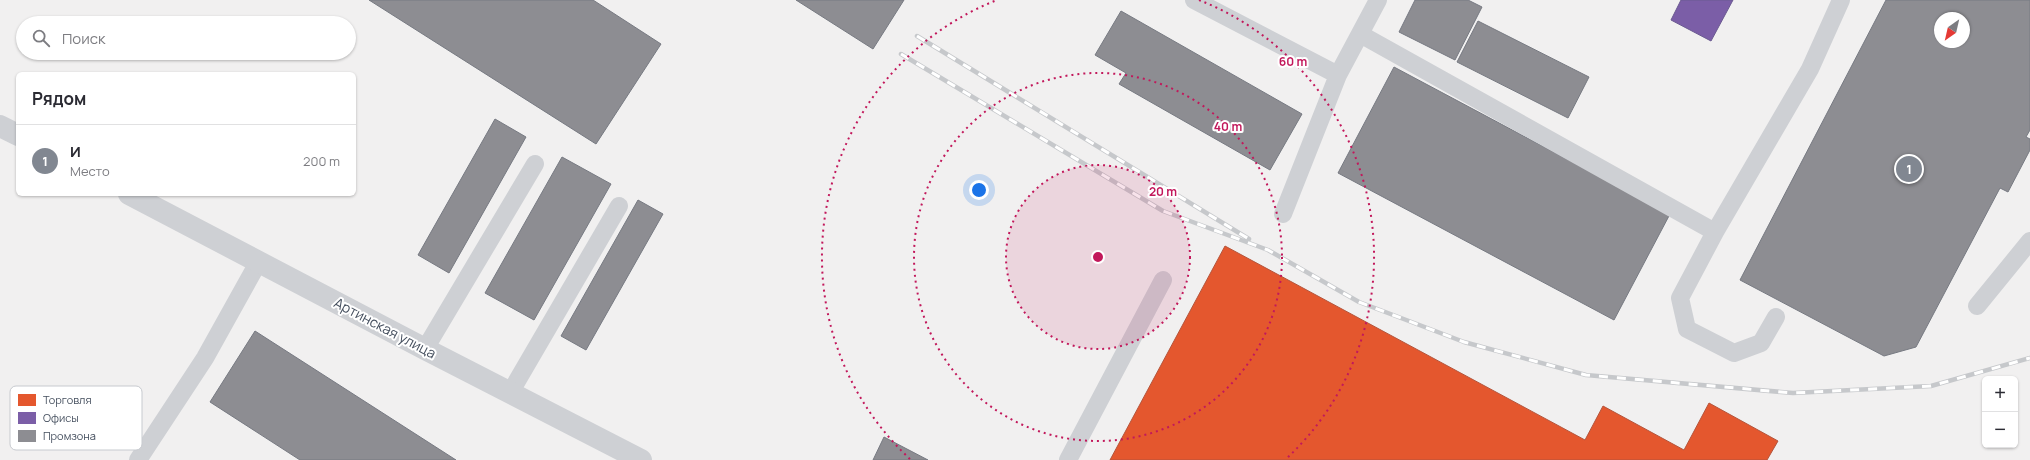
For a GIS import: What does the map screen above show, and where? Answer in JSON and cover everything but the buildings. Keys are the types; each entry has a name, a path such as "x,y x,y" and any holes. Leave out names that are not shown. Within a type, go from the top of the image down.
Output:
{"street":[{"path":"0,126 16,134"},
{"name":"Артинская улица","path":"133,196 641,460"}],"lane":[{"path":"1194,0 1338,75"},
{"path":"1282,214 1338,75 1378,0"},
{"path":"1776,317 1761,343 1734,353 1687,329 1680,298 1715,232 1810,69 1841,0"},
{"path":"1360,34 1715,232"},
{"path":"425,349 535,164"},
{"path":"510,393 619,206"},
{"path":"1977,306 2030,241"},
{"path":"138,460 205,358 259,262"},
{"path":"1068,460 1163,280"}],"railway":[{"path":"917,36 1249,239"},
{"path":"901,54 1163,211 1268,250 1359,302 1464,342 1586,375 1793,393 1931,386 2030,358"}],"place":[{"name":"И","path":"1909,169"}]}
